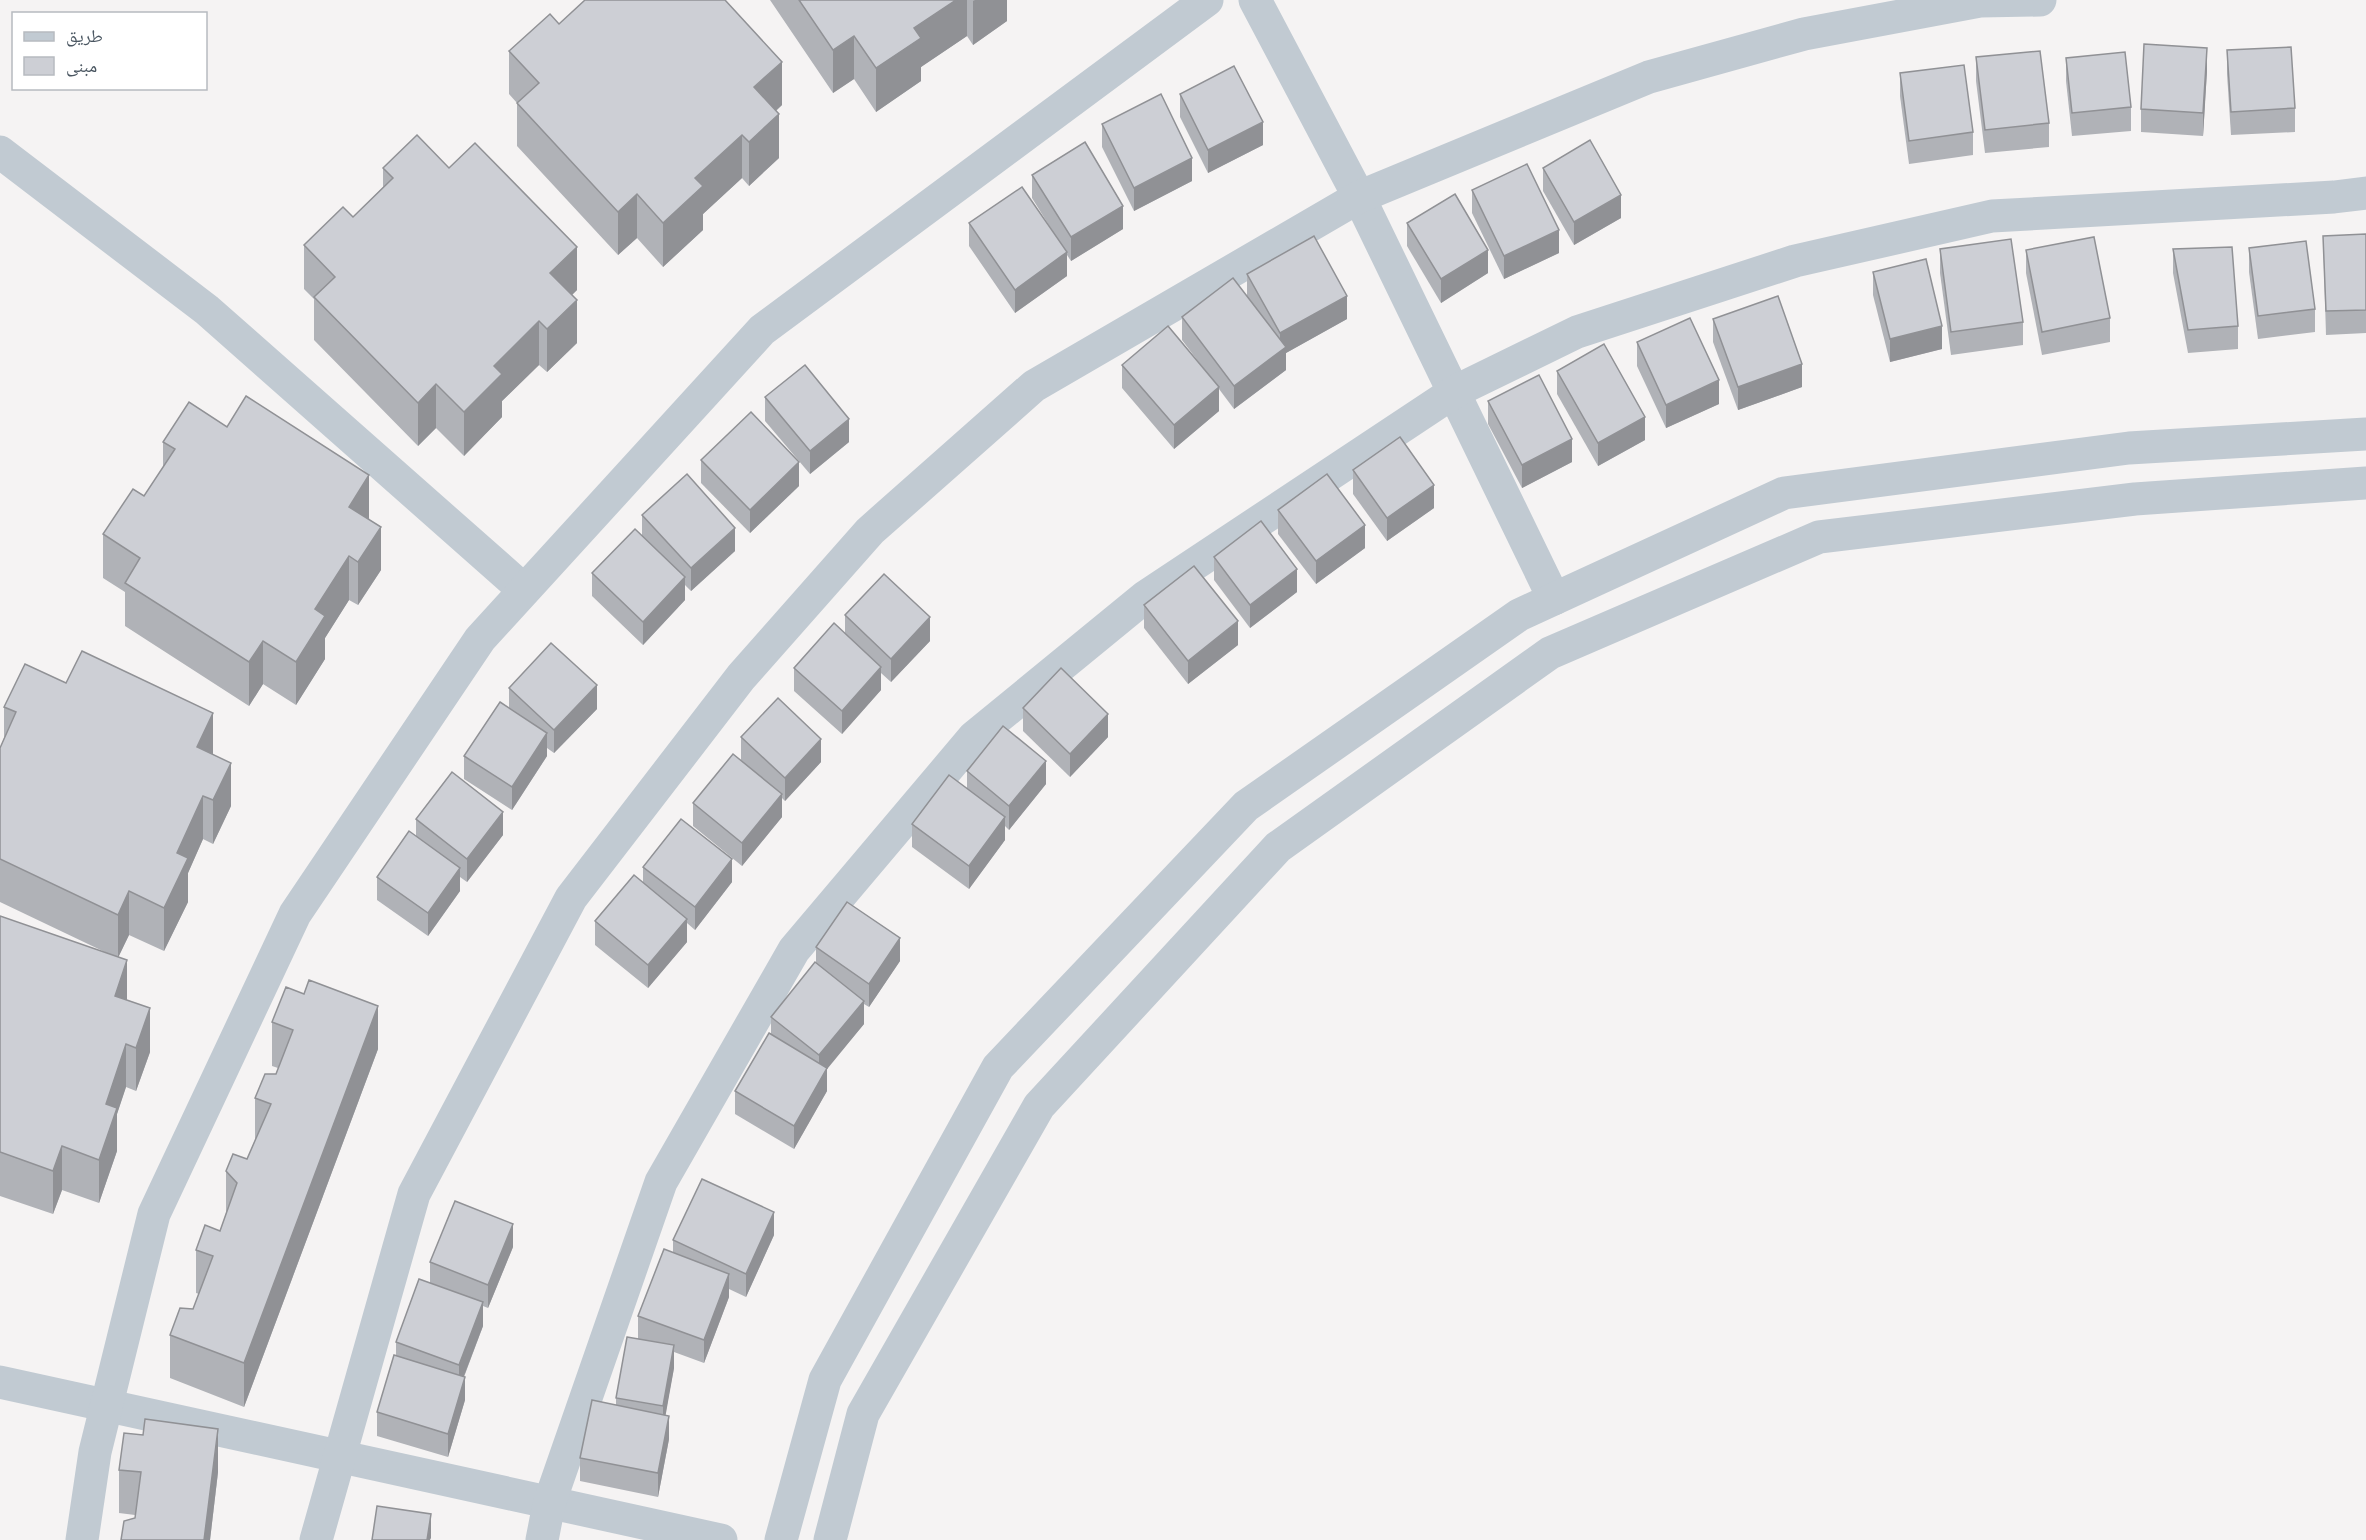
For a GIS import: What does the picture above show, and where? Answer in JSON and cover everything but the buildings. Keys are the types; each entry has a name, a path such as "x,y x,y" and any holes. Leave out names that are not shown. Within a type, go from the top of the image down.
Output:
{"street":[{"path":"82,1540 95,1452 154,1214 295,914 480,639 762,330 1207,0"},
{"path":"1255,0 1359,197 1554,599"},
{"path":"316,1540 414,1194 571,897 741,677 870,531 1034,386 1359,197 1649,77 1804,34 1980,2 2040,0"},
{"path":"0,152 207,310 524,590"},
{"path":"542,1540 549,1504 661,1182 794,950 974,737 1144,597 1454,392 1588,328 1795,261 1992,216 2323,198 2366,193"},
{"path":"781,1540 825,1380 998,1067 1246,806 1519,615 1784,493 2129,448 2366,434"},
{"path":"830,1540 863,1414 1038,1106 1278,847 1550,653 1819,537 2134,499 2366,483"},
{"path":"0,1382 721,1540"}]}
